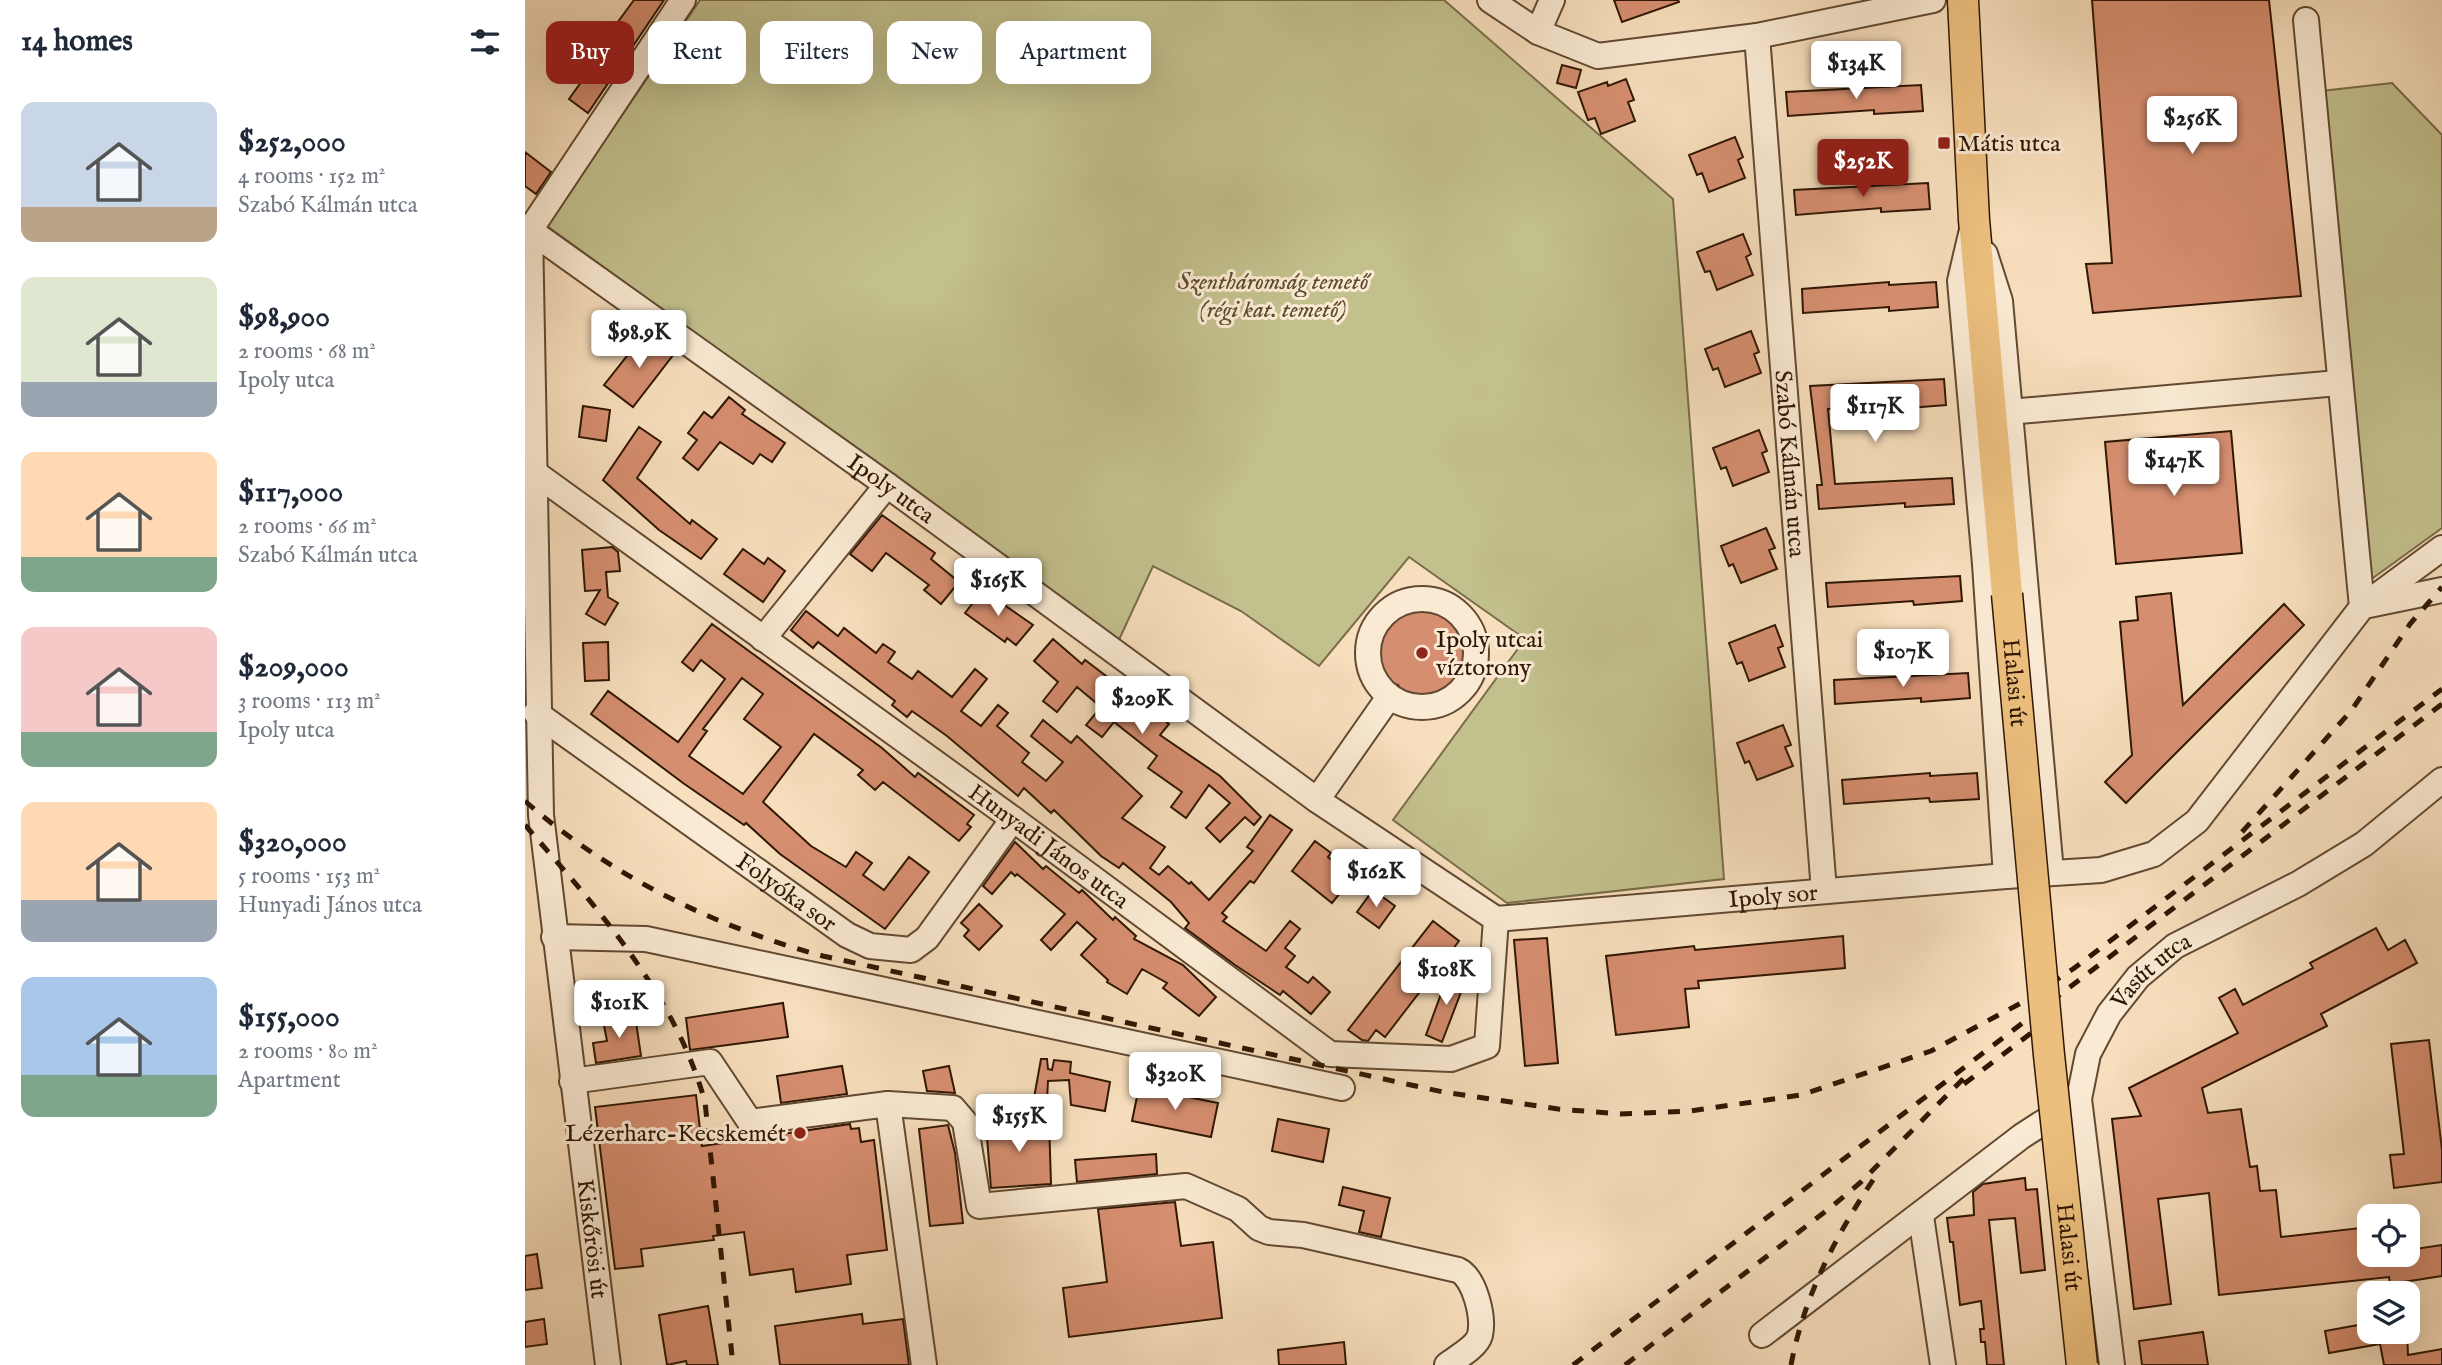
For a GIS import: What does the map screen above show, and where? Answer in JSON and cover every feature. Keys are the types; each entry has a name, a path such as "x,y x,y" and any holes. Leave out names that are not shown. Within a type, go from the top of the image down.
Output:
{"main road":[{"name":"Halasi út","path":"1963,0 1974,220 2047,1042 2082,1365"}],"street":[{"path":"527,229 683,0"},
{"path":"1490,0 1538,32 1598,56 1757,36 1933,0"},
{"path":"1538,32 1552,0"},
{"path":"2307,20 2338,383 2362,607"},
{"name":"Szabó Kálmán utca","path":"1757,36 1824,891"},
{"path":"1974,220 2000,301 2051,872 2101,870 2154,854 2175,841 2197,821 2362,607 2442,548"},
{"path":"1974,220 1960,281 1985,564 2005,876"},
{"name":"Kiskőrösi út","path":"527,229 535,473 530,515 536,713 535,874 554,937 608,1365"},
{"name":"Ipoly utca","path":"527,229 887,485 1317,800 1496,919"},
{"path":"2009,412 2338,383"},
{"name":"Hunyadi János utca","path":"535,473 1013,819 1330,1054 1451,1059 1487,1046 1496,919"},
{"path":"764,639 887,485"},
{"path":"2362,607 2442,590"},
{"path":"1416,600 1437,601 1455,611 1468,626 1475,645 1475,665 1467,683 1452,698 1434,706 1414,706 1389,697 1374,678 1368,658 1370,637 1380,619 1396,606 1416,600"},
{"path":"1317,800 1389,697"},
{"name":"Folyóka sor","path":"536,713 847,934 870,946 911,950 927,938 1013,819"},
{"name":"Vasút utca","path":"2079,1099 2083,1072 2097,1035 2120,997 2148,968 2201,930 2298,884 2364,844 2442,780"},
{"name":"Ipoly sor","path":"1496,919 2051,872"},
{"path":"554,937 646,939 1342,1088"},
{"path":"572,1081 710,1062 750,1122 888,1104 953,1108 965,1122 979,1206 1186,1186 1238,1209 1259,1228 1269,1232 1303,1235 1458,1270 1466,1274 1475,1289 1480,1335 1475,1343 1447,1365"},
{"path":"1762,1335 1921,1216 2022,1136 2079,1099"},
{"name":"Halasi út","path":"2079,1099 2112,1365"},
{"path":"888,1104 924,1365"},
{"path":"1921,1216 1943,1365"}],"green space":[{"name":"Szentháromság temető (régi kat. temető)","path":"700,0 1444,0 1673,199 1724,879 1507,903 1393,820 1525,639 1409,557 1319,666 1241,611 1153,566 1118,642 547,226 648,77 648,84 746,84 746,21 686,21"},
{"path":"2392,83 2442,135 2442,528 2355,591 2313,92"}],"building":[{"path":"634,0 664,0 634,45 634,21 619,21"},
{"path":"1614,0 1678,0 1679,2 1622,22"},
{"path":"2092,0 2269,0 2301,296 2093,313 2086,264 2112,263"},
{"path":"1562,65 1581,70 1576,88 1557,83"},
{"path":"1626,79 1634,100 1628,102 1635,121 1601,134 1595,118 1588,120 1578,92"},
{"path":"580,84 608,84 588,113 569,99"},
{"path":"1921,85 1923,111 1874,114 1874,110 1788,116 1786,92"},
{"path":"1735,137 1743,157 1738,160 1745,178 1709,192 1702,173 1697,175 1689,155"},
{"path":"525,152 551,172 536,194 525,186"},
{"path":"1928,183 1930,209 1881,212 1881,208 1796,215 1794,190"},
{"path":"1743,234 1751,254 1746,257 1753,275 1717,290 1710,271 1705,272 1697,252"},
{"path":"1889,282 1889,285 1936,282 1938,307 1889,311 1889,307 1803,313 1802,289"},
{"path":"1751,331 1759,352 1754,354 1761,373 1725,387 1718,368 1713,370 1705,349"},
{"path":"646,332 674,354 633,407 604,385"},
{"path":"1944,379 1946,405 1897,409 1897,404 1828,409 1835,484 1952,478 1954,504 1905,507 1905,503 1819,509 1817,485 1822,485 1810,386"},
{"path":"729,397 745,410 742,414 785,443 772,462 760,454 753,464 720,442 698,470 683,458 697,440 688,433 704,412 712,418"},
{"path":"583,406 610,410 606,441 579,437"},
{"path":"639,427 661,442 637,478 690,524 692,520 717,539 701,559 659,530 603,480"},
{"path":"1759,430 1767,451 1762,453 1769,472 1733,486 1726,467 1721,469 1713,448"},
{"path":"2231,431 2242,553 2116,564 2105,442"},
{"path":"882,515 935,553 931,559 959,582 941,604 924,590 929,585 886,553 872,571 850,554"},
{"path":"1766,528 1775,548 1769,550 1777,569 1741,583 1733,564 1729,566 1721,546"},
{"path":"612,547 618,552 620,571 606,572 608,597 618,603 605,625 586,614 600,590 585,591 582,550"},
{"path":"743,549 764,564 768,558 785,571 763,602 724,574"},
{"path":"1960,576 1962,601 1914,605 1913,601 1828,607 1826,583"},
{"path":"983,590 1033,625 1016,645 1007,638 1005,642 965,613"},
{"path":"2171,593 2183,705 2284,604 2304,625 2126,803 2105,782 2132,755 2120,622 2138,620 2136,597"},
{"name":"Ipoly utcai víztorony","path":"1424,605 1452,615 1464,630 1470,649 1467,668 1457,685 1441,696 1422,700 1404,697 1398,685 1385,683 1376,667 1374,647 1387,619 1404,608"},
{"path":"806,611 838,636 844,628 876,653 883,644 895,652 888,662 912,679 918,671 952,697 975,669 987,679 961,711 981,726 998,705 1008,713 997,726 1029,753 1022,762 1046,781 1063,762 1031,736 1043,720 1071,743 1077,736 1142,796 1122,818 1165,847 1150,868 1159,875 1168,866 1189,884 1191,882 1209,900 1253,851 1247,847 1270,815 1292,830 1254,883 1250,881 1222,913 1227,917 1223,921 1266,951 1290,921 1300,929 1285,948 1295,956 1286,967 1308,983 1313,977 1330,992 1311,1014 1283,991 1280,995 1235,965 1185,928 1189,923 1171,902 1123,863 1119,868 1101,856 1054,810 1051,813 1024,788 1018,796 947,736 912,711 907,717 892,705 895,701 818,642 813,648 791,630"},
{"path":"712,624 882,748 915,777 918,773 974,815 967,824 971,827 959,841 883,782 875,790 858,775 863,770 814,734 763,802 811,846 846,867 856,852 872,863 863,875 884,890 909,857 929,872 885,929 780,854 746,823 744,825 683,783 591,714 608,691 678,742 725,679 701,660 693,671 682,662","holes":["742,678 763,694 744,719 781,747 743,794 689,756 707,731 703,729"]},
{"path":"1775,625 1783,646 1778,648 1785,667 1749,681 1742,662 1737,664 1729,643"},
{"path":"1053,639 1082,664 1085,660 1169,724 1160,735 1220,776 1261,817 1254,825 1245,817 1220,842 1206,828 1230,803 1209,785 1186,818 1171,807 1182,792 1148,768 1157,756 1114,722 1102,737 1086,725 1101,707 1077,687 1057,712 1043,701 1058,682 1034,661"},
{"path":"608,642 609,680 585,681 583,643"},
{"path":"1968,673 1970,698 1921,702 1921,698 1835,704 1834,680"},
{"path":"1783,725 1791,745 1785,747 1793,766 1757,780 1749,761 1745,763 1737,743"},
{"path":"1930,773 1930,776 1977,773 1979,799 1930,802 1929,798 1844,804 1842,780"},
{"path":"1315,841 1331,853 1328,857 1353,877 1332,903 1292,871"},
{"path":"1015,842 1043,869 1046,866 1079,893 1082,890 1113,920 1115,917 1136,936 1134,939 1183,965 1216,997 1199,1016 1163,988 1167,983 1142,969 1127,994 1107,982 1108,980 1081,955 1096,939 1077,922 1051,950 1041,940 1065,914 1017,874 1015,876 1011,872 992,894 983,886"},
{"path":"1373,890 1395,906 1379,928 1357,912"},
{"path":"979,904 1002,926 979,950 964,936 969,930 961,923"},
{"path":"1433,921 1459,941 1385,1037 1376,1030 1368,1041 1362,1040 1348,1030"},
{"path":"2376,928 2388,950 2405,940 2417,963 2321,1014 2327,1026 2202,1088 2208,1113 2241,1109 2250,1167 2257,1166 2260,1191 2276,1190 2281,1237 2357,1228 2357,1267 2420,1267 2420,1248 2442,1245 2442,1276 2410,1281 2390,1281 2389,1277 2219,1295 2209,1193 2158,1199 2171,1304 2134,1309 2112,1119 2141,1116 2129,1088 2238,1033 2219,998 2235,989 2243,1005 2313,968 2310,963"},
{"path":"1843,936 1845,968 1698,981 1699,988 1685,989 1689,1027 1616,1035 1606,956 1694,946 1695,950"},
{"path":"1547,938 1558,1063 1525,1066 1514,940"},
{"path":"1449,972 1466,979 1442,1042 1426,1035"},
{"path":"783,1003 788,1037 690,1050 686,1018"},
{"path":"635,1015 641,1056 596,1063 593,1043 607,1041 603,1020"},
{"path":"2429,1040 2442,1150 2442,1182 2394,1188 2390,1155 2404,1154 2391,1044"},
{"path":"1041,1059 1047,1059 1048,1069 1052,1070 1054,1060 1071,1062 1070,1073 1110,1082 1105,1111 1071,1105 1069,1080 1048,1081 1047,1101 1034,1098"},
{"path":"842,1066 847,1094 781,1103 777,1076"},
{"path":"949,1066 955,1093 927,1091 923,1071"},
{"path":"1139,1087 1218,1103 1211,1137 1132,1121"},
{"path":"696,1095 702,1146 850,1124 851,1129 859,1128 861,1142 874,1140 887,1250 847,1255 851,1284 796,1292 793,1269 750,1275 744,1232 713,1236 714,1240 641,1249 643,1266 615,1269 595,1107"},
{"path":"1278,1119 1329,1129 1323,1162 1272,1151"},
{"path":"1049,1122 1051,1184 991,1188 986,1124"},
{"path":"948,1125 955,1153 963,1223 930,1226 919,1129"},
{"path":"1156,1154 1157,1174 1077,1182 1075,1160"},
{"path":"2025,1178 2026,1190 2037,1189 2045,1270 2021,1273 2015,1218 1989,1220 2004,1365 1987,1365 1985,1342 1981,1342 1980,1329 1984,1329 1981,1301 1960,1305 1953,1242 1950,1242 1947,1218 1974,1215 1973,1192 1983,1184"},
{"path":"1343,1187 1390,1198 1381,1237 1359,1232 1364,1211 1339,1205"},
{"path":"1175,1202 1181,1246 1213,1242 1222,1318 1069,1337 1063,1288 1107,1282 1098,1209"},
{"path":"537,1254 542,1288 525,1290 525,1256"},
{"path":"708,1306 718,1365 687,1365 686,1361 667,1365 659,1315"},
{"path":"862,1314 863,1324 903,1319 909,1365 780,1365 775,1326"},
{"path":"544,1319 547,1344 525,1347 525,1322"},
{"path":"2357,1325 2357,1344 2380,1344 2329,1353 2325,1331"},
{"path":"2203,1332 2208,1365 2142,1365 2139,1341"},
{"path":"1344,1342 1346,1365 1279,1365 1278,1350"},
{"path":"2380,1344 2408,1344 2408,1355 2442,1349 2442,1365 2384,1365"}],"railway":[{"path":"2242,832 2351,711 2410,624 2442,587"},
{"path":"525,801 592,853 665,896 743,930 823,956 1443,1092 1558,1109 1620,1114 1690,1111 1801,1095 1931,1051 2021,1003 2073,969 2442,689"},
{"path":"1573,1365 2442,704"},
{"path":"525,825 631,954 654,989 692,1062 705,1102 733,1365"},
{"path":"1964,1084 2039,1027"},
{"path":"1625,1365 1861,1182 1968,1074"},
{"path":"1791,1365 1804,1315 1823,1267 1847,1221 1875,1177"}],"place":[{"name":"Mátis utca","path":"1944,143"},
{"name":"Ipoly utcai víztorony","path":"1422,653"},
{"name":"Lézerharc-Kecskemét","path":"800,1133"}]}
